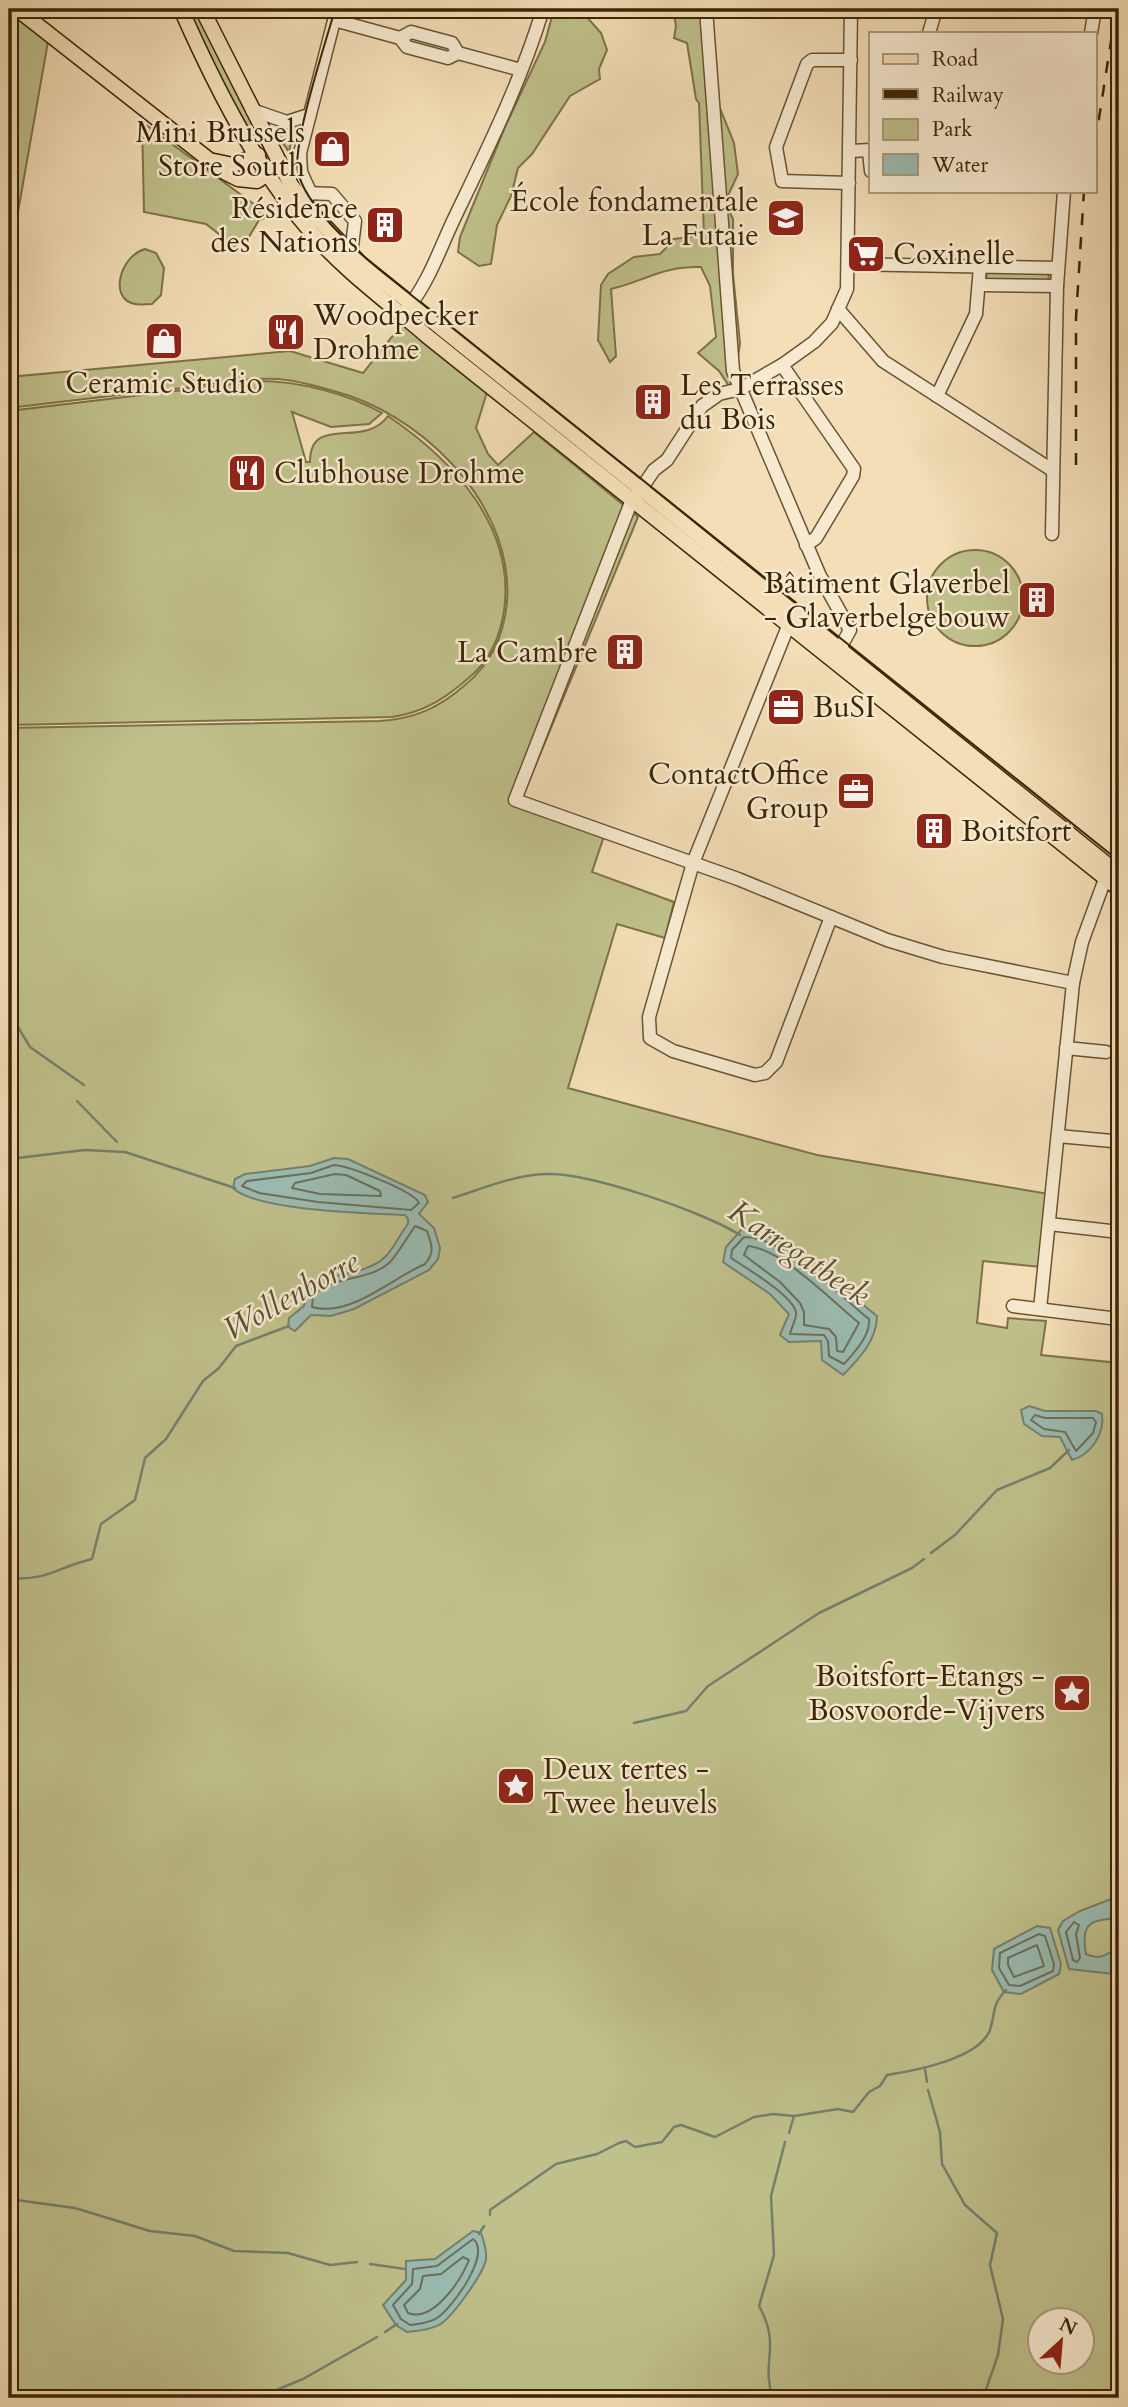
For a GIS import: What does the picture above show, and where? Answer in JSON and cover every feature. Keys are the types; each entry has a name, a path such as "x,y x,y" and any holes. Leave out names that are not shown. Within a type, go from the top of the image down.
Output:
{"main road":[{"path":"17,9 238,179 257,181 269,175 279,160"},
{"path":"181,9 223,96 269,175 287,203 319,241 637,495 839,650 1112,876 1119,890"},
{"path":"202,9 279,160 351,254 407,310"},
{"path":"211,160 233,165 258,155 279,160"},
{"path":"637,495 789,624 1112,876"}],"street":[{"path":"407,310 429,274 522,70 543,9"},
{"path":"706,9 733,371 806,545 849,630 839,650"},
{"path":"851,9 847,289 832,323 814,342 782,365 740,389 719,394 702,406 667,460 654,470 637,495 628,509 515,800 693,863 887,940 943,957 1073,983"},
{"path":"929,32 936,9"},
{"path":"1091,32 1096,9"},
{"path":"351,254 355,221 332,194 304,194 299,158 336,14 400,38 411,32 452,43 458,53 522,70"},
{"path":"849,183 782,181 775,153 807,64 812,60 851,61"},
{"path":"252,110 287,122 309,115"},
{"path":"850,150 869,151"},
{"path":"1052,534 1057,268 1064,192"},
{"path":"848,264 1057,268"},
{"path":"937,396 976,314 980,267"},
{"path":"979,285 1057,286"},
{"path":"838,309 883,361 1052,470"},
{"path":"782,365 854,469 853,476 816,538 806,545"},
{"path":"789,624 693,863 649,1017 650,1038 662,1047 755,1076 765,1073 776,1062 831,917"},
{"path":"1040,1309 1073,983 1082,942 1112,876"},
{"path":"1066,1048 1106,1052"},
{"path":"1058,1136 1112,1141"},
{"path":"1049,1224 1119,1232"},
{"path":"1013,1306 1110,1318"}],"green space":[{"path":"9,9 15,9 49,36 9,263"},
{"path":"186,9 198,9 257,128 249,133"},
{"path":"554,9 589,9 585,15 601,33 607,50 599,69 600,79 570,96 532,154 518,168 511,196 497,225 491,264 479,266 458,252 460,237 505,127 545,42"},
{"path":"673,9 704,9 711,86 734,143 738,174 725,202 733,219 733,274 740,343 734,386 729,386 719,371 698,353 716,337 710,286 701,267 664,271 611,289 616,356 610,362 598,340 601,285 608,274 634,257 660,254 666,248 667,240 704,235 699,103 696,99 687,43 674,38 676,26"},
{"path":"142,122 270,216 259,220 246,242 234,246 206,224 144,212"},
{"path":"278,130 293,133 289,152 276,133"},
{"path":"145,249 156,253 164,268 161,295 152,304 135,304 122,294 120,277 129,260"},
{"path":"987,270 1049,274 1048,281 986,280"},
{"path":"403,323 487,392 476,428 488,454 498,465 534,432 638,517 522,798 606,830 592,872 674,902 665,938 617,924 568,1088 817,1155 1049,1194 1041,1267 983,1261 977,1323 1007,1328 1008,1318 1046,1321 1041,1355 1119,1363 1119,2398 9,2398 9,728 379,721 404,718 436,706 482,668 495,648 503,626 507,602 506,568 497,536 482,504 462,476 438,450 381,409 324,388 278,379 230,381 9,408 9,377 290,351 363,373"},
{"path":"258,381 290,383 322,390 382,413 369,424 331,427 292,412 306,462 310,462 312,447 319,439 328,435 366,431 378,426 388,416 435,453 456,475 490,524 500,551 505,580 504,611 500,629 484,663 462,684 434,703 415,712 392,717 9,725 9,411"},
{"path":"975,550 993,554 1009,564 1019,580 1023,598 1019,616 1009,632 993,642 975,646 957,642 941,632 931,616 927,598 931,580 941,564 957,554"}],"water":[{"path":"334,1158 348,1159 425,1195 428,1202 419,1214 434,1228 440,1248 438,1259 429,1270 354,1309 331,1316 311,1315 295,1331 288,1327 289,1318 304,1306 306,1293 322,1280 325,1272 331,1277 380,1261 394,1246 408,1224 408,1219 405,1215 341,1212 265,1202 246,1196 233,1188 235,1179 245,1174 310,1166"},
{"path":"742,1229 780,1241 798,1252 877,1316 870,1341 861,1356 843,1375 822,1360 821,1341 789,1342 780,1335 789,1314 770,1294 723,1262 726,1247"},
{"path":"1029,1406 1045,1411 1096,1411 1102,1414 1099,1436 1091,1448 1072,1460 1060,1437 1042,1436 1024,1424 1021,1410"},
{"path":"1119,1896 1119,1918 1101,1920 1090,1925 1086,1929 1085,1943 1086,1954 1096,1957 1119,1946 1119,1972 1114,1974 1069,1969 1058,1930 1063,1921 1080,1911"},
{"path":"1037,1926 1050,1928 1061,1964 1059,1974 1021,1994 1004,1992 992,1970 994,1949"},
{"path":"473,2231 481,2233 486,2259 480,2274 459,2305 444,2321 432,2328 407,2332 396,2325 383,2305 406,2280 406,2261 435,2259"}],"waterway":[{"path":"9,1012 30,1047 84,1085"},
{"path":"77,1101 117,1142"},
{"name":"Karregatbeek","path":"9,1159 85,1150 125,1152 235,1188"},
{"name":"Karregatbeek","path":"453,1198 522,1177 565,1175 645,1195 700,1215 740,1235"},
{"name":"Wollenborre","path":"9,1578 43,1575 92,1559 101,1524 135,1500 145,1458 166,1439 203,1381 219,1368 236,1346 289,1326"},
{"path":"931,1553 955,1535 997,1490 1050,1468 1069,1450"},
{"path":"634,1723 686,1711 708,1686 819,1613 912,1568 924,1559"},
{"path":"490,2215 490,2210 556,2164 597,2154 626,2141 635,2147 662,2142 674,2127 681,2125 715,2137 754,2117 773,2114 794,2116 838,2109 853,2112 869,2092 880,2086 887,2075 944,2062 973,2049 990,2030 996,2005 1006,1990"},
{"path":"925,2069 927,2082"},
{"path":"928,2090 940,2132 942,2164 965,2205 997,2233 990,2265 1003,2319 998,2355 983,2398"},
{"path":"789,2133 794,2116"},
{"path":"773,2398 769,2374 769,2333 759,2306 774,2255 771,2196 785,2142"},
{"path":"9,2199 75,2208 150,2231 195,2236 234,2251 288,2253 330,2265 357,2262"},
{"path":"479,2234 484,2226"},
{"path":"370,2264 405,2269"},
{"path":"385,2332 397,2324"},
{"path":"257,2398 303,2379 377,2337"}],"tram line":[{"path":"335,9 305,116 297,158 302,185 332,226 380,270 1119,861"}],"railway":[{"path":"1096,138 1116,9"},
{"path":"1116,95 1119,77"},
{"path":"1076,465 1076,318 1084,192"}],"place":[{"name":"Mini Brussels Store South","path":"332,149"},
{"name":"École fondamentale La Futaie","path":"786,218"},
{"name":"Résidence des Nations","path":"385,225"},
{"name":"Coxinelle","path":"866,254"},
{"name":"Woodpecker Drohme","path":"286,332"},
{"name":"Ceramic Studio","path":"164,341"},
{"name":"Les Terrasses du Bois","path":"653,402"},
{"name":"Clubhouse Drohme","path":"247,473"},
{"name":"Bâtiment Glaverbel - Glaverbelgebouw","path":"1037,600"},
{"name":"La Cambre","path":"625,652"},
{"name":"BuSI","path":"786,707"},
{"name":"ContactOffice Group","path":"856,791"},
{"name":"Boitsfort","path":"934,831"},
{"name":"Boitsfort-Etangs - Bosvoorde-Vijvers","path":"1072,1693"},
{"name":"Deux tertes - Twee heuvels","path":"516,1786"}]}
